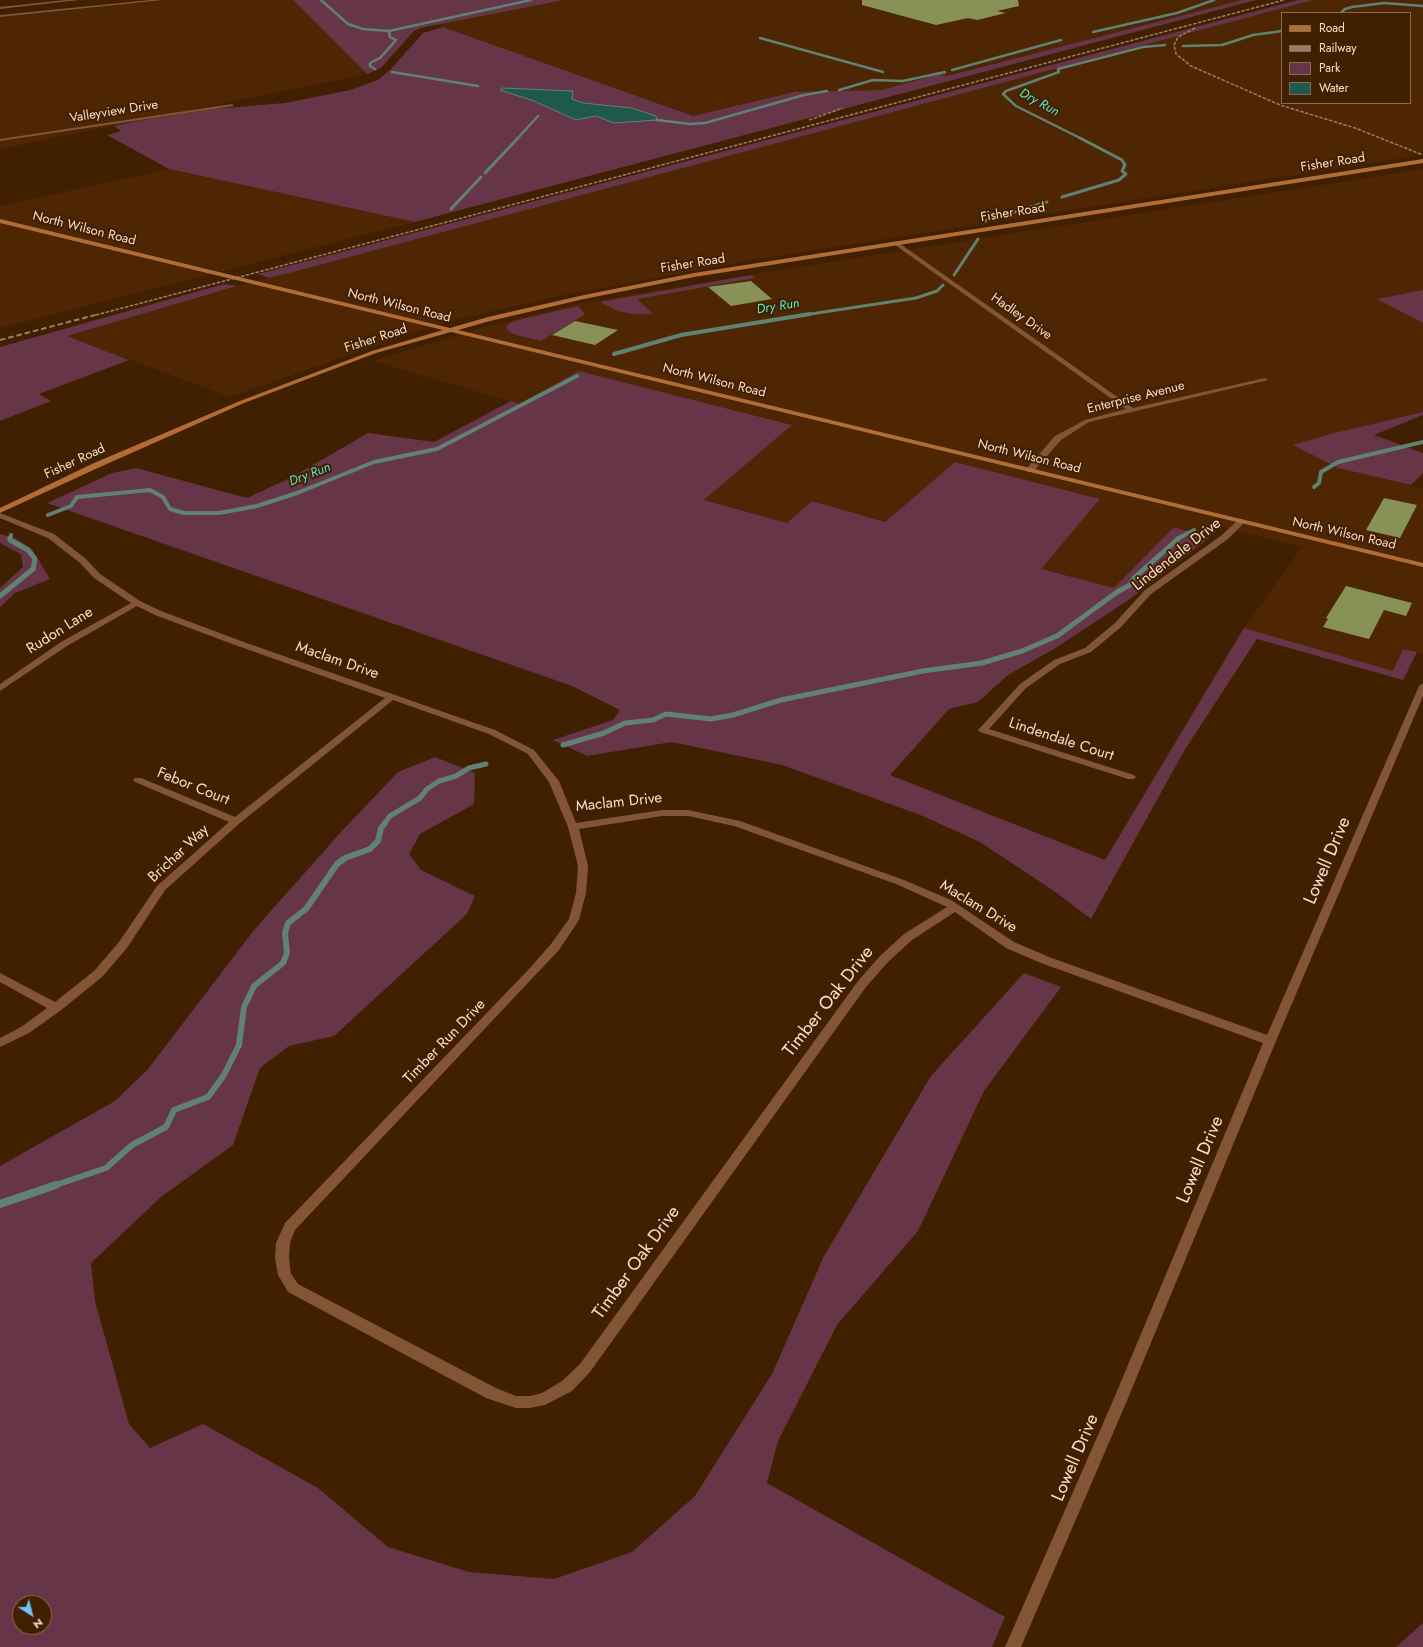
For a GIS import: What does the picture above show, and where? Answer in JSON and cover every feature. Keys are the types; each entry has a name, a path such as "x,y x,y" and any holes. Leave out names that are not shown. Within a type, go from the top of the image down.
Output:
{"main road":[{"name":"Fisher Road","path":"0,511 90,468 242,402 374,352 447,330 555,303 638,285 1423,161"},
{"name":"North Wilson Road","path":"0,221 1423,565"}],"street":[{"path":"0,8 77,0"},
{"path":"0,16 162,0"},
{"name":"Valleyview Drive","path":"0,140 232,105"},
{"name":"Hadley Drive","path":"897,244 1132,410"},
{"name":"Enterprise Avenue","path":"1030,470 1065,433 1097,418 1265,380"},
{"name":"Maclam Drive","path":"0,515 51,536 83,561 97,576 137,603 158,613 238,643 492,732 530,752 554,781 573,827 662,813 688,813 736,823 900,882 955,907 1010,945 1045,960 1270,1041"},
{"name":"Lindendale Drive","path":"983,730 1022,686 1058,662 1088,650 1118,625 1148,592 1225,536 1242,521"},
{"name":"Rudon Lane","path":"0,688 64,644 137,603"},
{"name":"Lowell Drive","path":"1013,1647 1119,1403 1270,1041 1423,686"},
{"name":"Brichar Way","path":"0,1043 25,1030 56,1008 98,974 123,945 161,888 236,820 392,696"},
{"name":"Lindendale Court","path":"983,730 1131,777"},
{"name":"Febor Court","path":"138,780 236,820"},
{"name":"Timber Run Drive","path":"282,1258 283,1243 290,1227 533,972 555,947 574,920 581,893 582,866 573,827"},
{"name":"Timber Oak Drive","path":"282,1258 285,1275 293,1288 491,1393 516,1402 545,1400 568,1386 584,1368 862,984 884,959 908,937 955,907"},
{"path":"0,977 56,1008"}],"shaded area":[{"path":"172,0 293,0 367,74 0,149 0,17"},
{"path":"564,0 1242,0 947,76 940,74 881,90 794,92 693,116 435,24"},
{"path":"1313,0 1423,0 1423,155 746,261 575,293 467,317 403,336 230,397 66,336 208,294"},
{"path":"169,169 415,222 0,328 0,206"},
{"path":"1423,169 1423,290 1378,299 1423,323 1423,412 1330,434 1293,445 1338,468 1423,488 1423,654 1403,649 1393,671 1244,628 1302,547 1222,527 1209,538 1174,527 1114,588 1040,569 1100,499 955,462 885,522 812,501 787,523 704,500 792,425 579,371 519,404 374,361 477,329 576,304 773,271"}],"green space":[{"path":"293,0 564,0 420,28 413,32 381,68 367,74"},
{"path":"1242,0 1256,0 415,222 169,169 107,135 121,131 114,126 137,121 214,109 285,103 350,90 378,80 390,70 423,33 443,27 693,116 794,92 881,90 940,74 947,76"},
{"path":"1298,0 1313,0 293,272 269,278 258,274"},
{"path":"751,275 755,278 637,299 653,314 633,314 617,311 600,302"},
{"path":"224,284 237,286 67,336 129,360 39,394 51,401 0,421 0,347"},
{"path":"1423,290 1423,323 1377,299"},
{"path":"578,306 584,315 541,341 516,335 508,331 506,326 514,321"},
{"path":"579,371 792,425 704,500 787,523 812,501 885,522 955,462 1100,499 1041,569 1114,588 1174,527 1209,538 1127,601 1054,649 1008,675 978,702 949,709 890,775 1105,860 1244,628 1393,671 1403,649 1417,652 1403,680 1257,639 1184,751 1091,919 1054,891 980,842 918,814 782,765 672,742 587,756 553,740 613,720 620,710 572,686 47,503 112,473 136,468 247,498 292,477 368,433 434,442 511,401 519,404"},
{"path":"1423,412 1423,415 1374,435 1423,453 1423,473 1411,485 1338,468 1293,445 1330,434"},
{"path":"0,534 15,538 32,549 50,579 15,593 0,607 0,588 23,567 21,554 0,543"},
{"path":"435,757 475,773 474,804 420,834 409,854 421,870 475,896 467,914 334,1036 289,1046 260,1068 233,1145 161,1197 91,1263 95,1301 129,1424 150,1448 203,1424 318,1488 388,1547 469,1572 554,1579 632,1552 695,1496 772,1374 824,1256 931,1076 1024,973 1061,987 984,1091 918,1231 837,1325 778,1441 767,1483 1005,1617 992,1647 0,1647 0,1166 115,1101 148,1069 254,930 341,832 398,772"},
{"path":"1423,1623 1423,1647 1396,1647"}],"water":[{"path":"503,88 573,91 572,99 583,103 632,108 656,116 657,120 614,123 596,116 576,120 534,101 500,90"}],"building":[{"path":"862,0 1018,0 1019,6 997,11 1006,13 977,20 968,18 936,25 862,5"},
{"path":"751,281 772,299 731,306 708,287"},
{"path":"575,321 618,330 595,345 552,335"},
{"path":"1384,498 1417,505 1400,538 1366,530"},
{"path":"1346,586 1412,603 1406,616 1384,610 1369,639 1323,627 1328,619 1326,618"}],"waterway":[{"path":"321,0 348,24 363,29 389,31"},
{"path":"389,31 531,0"},
{"path":"1093,32 1177,13 1214,0"},
{"name":"Dry Run","path":"1342,12 1345,9 1352,7 1384,3 1423,6"},
{"path":"375,69 370,66 370,63 380,58 396,40 390,37 389,31"},
{"name":"Dry Run","path":"1183,46 1222,45 1253,35 1281,31"},
{"path":"760,38 883,72"},
{"path":"952,70 1061,40"},
{"name":"Dry Run","path":"1080,138 1016,106 1003,94 1006,91 1059,72 1058,69 1143,47 1165,45"},
{"path":"392,72 478,86"},
{"path":"839,90 873,80 903,81 945,72"},
{"path":"657,120 690,124 705,123 804,95 827,91"},
{"path":"517,139 538,116"},
{"path":"485,173 518,138"},
{"name":"Dry Run","path":"1062,197 1119,180 1126,174 1122,171 1125,165 1122,160 1080,138"},
{"path":"451,209 481,177"},
{"name":"Dry Run","path":"984,221 1047,202"},
{"name":"Dry Run","path":"954,275 978,239"},
{"name":"Dry Run","path":"804,315 916,298 937,291 943,285"},
{"name":"Dry Run","path":"614,354 681,335 810,314"},
{"name":"Dry Run","path":"48,515 71,506 77,497 150,490 163,497 170,509 184,513 219,513 257,506 297,493 374,462 437,449 577,376"},
{"path":"1314,487 1319,483 1321,472 1338,462 1423,442"},
{"path":"1177,539 1194,530"},
{"name":"Dry Run","path":"10,539 11,535"},
{"path":"563,745 604,733 625,723 653,720 666,714 711,719 733,715 781,700 923,671 982,663 1022,651 1057,636 1117,592 1130,585 1134,578 1179,538"},
{"name":"Dry Run","path":"0,596 33,569 35,559 28,550 10,539"},
{"path":"384,824 390,816 420,798 427,789 439,781 456,776 469,768 486,764"},
{"path":"53,1186 106,1168 132,1145 166,1127 174,1110 208,1097 224,1075 239,1045 244,1007 254,986 283,963 287,953 285,933 288,923 306,909 337,864 345,858 370,849 378,841 381,828 385,823"},
{"path":"0,1204 56,1185"}],"railway":[{"path":"96,315 1284,0"},
{"path":"1195,28 1178,37 1174,45 1176,54 1191,66 1280,105 1355,128 1423,155"},
{"path":"809,120 843,108"},
{"path":"0,340 99,314"}]}
